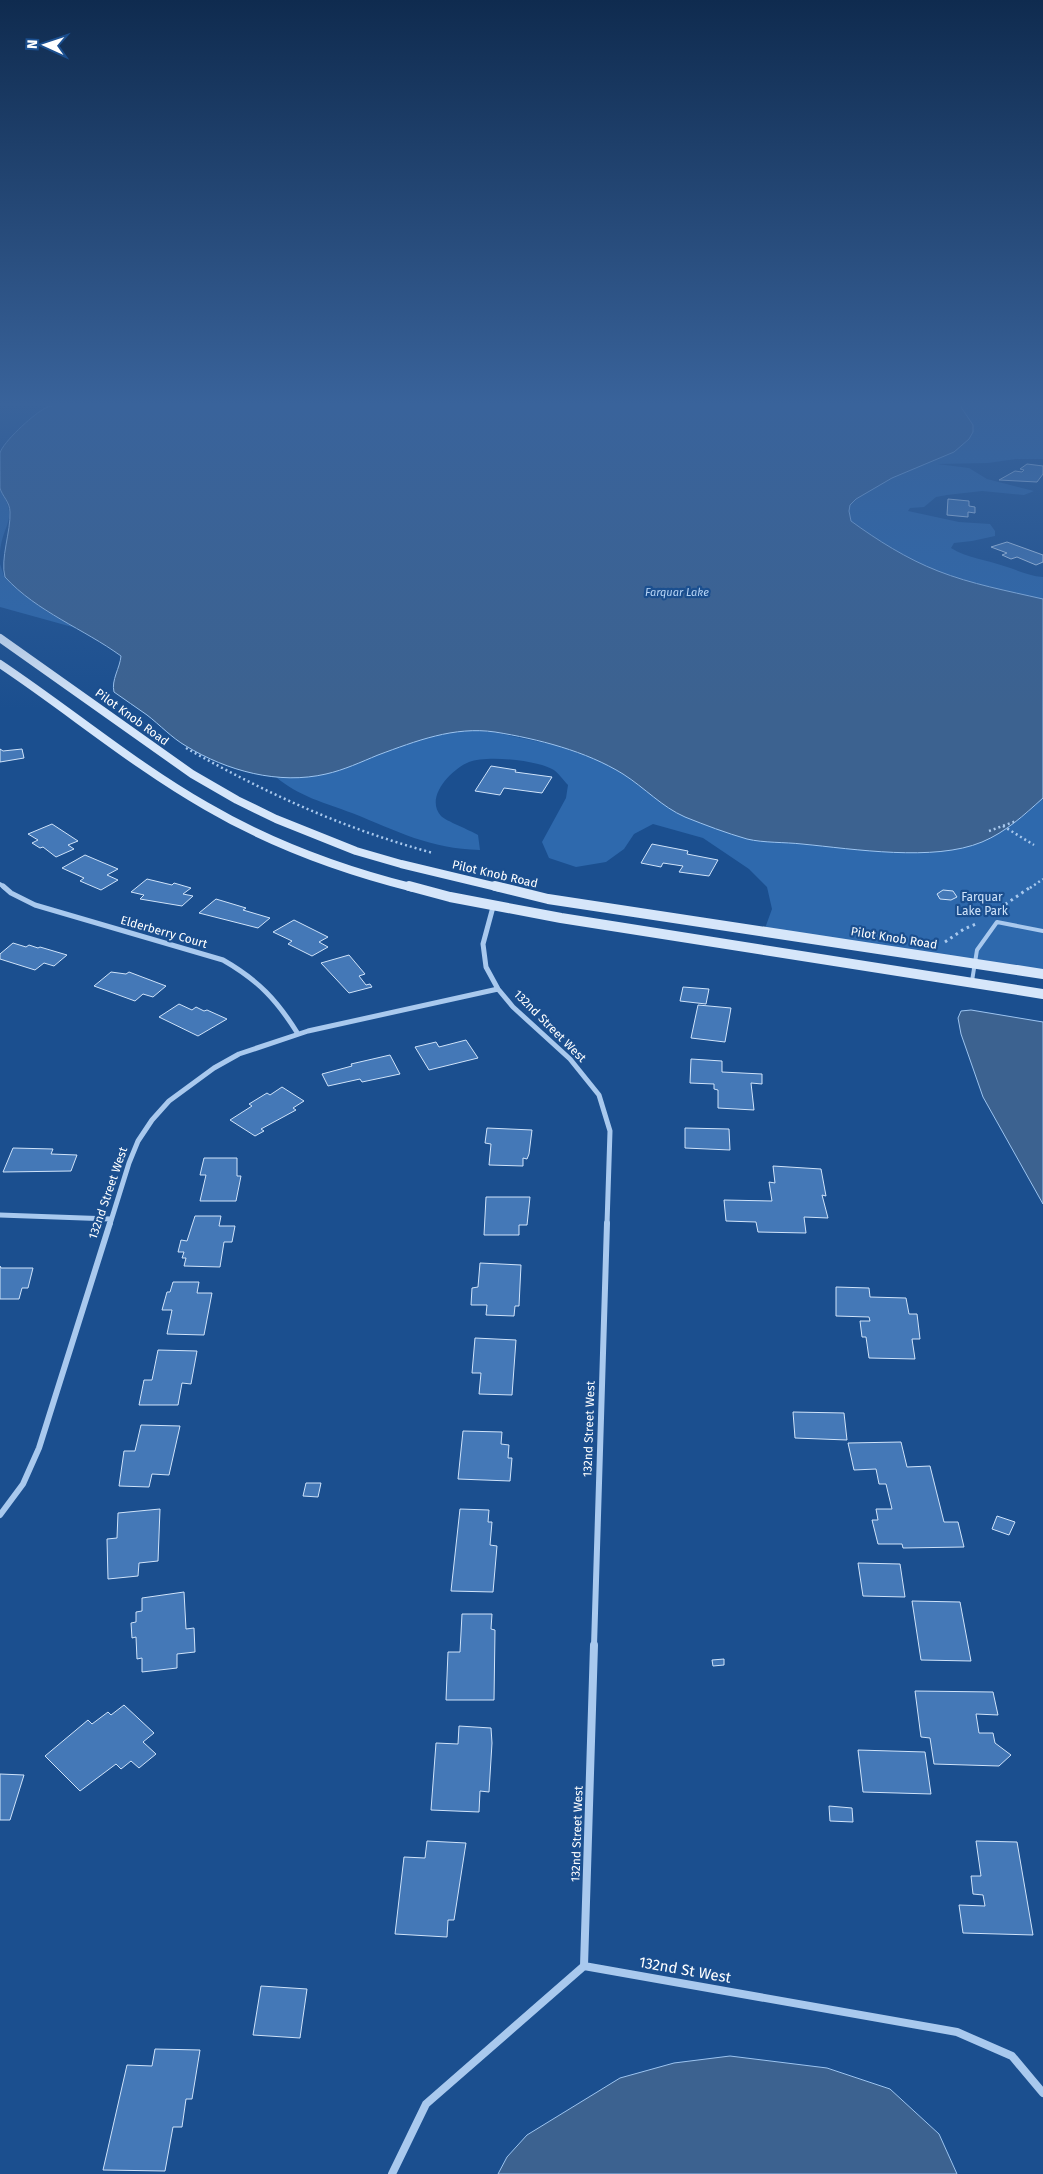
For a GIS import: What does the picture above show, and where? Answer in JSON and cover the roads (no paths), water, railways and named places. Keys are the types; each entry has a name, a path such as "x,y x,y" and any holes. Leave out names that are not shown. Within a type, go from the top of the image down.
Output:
{"main road":[{"name":"Pilot Knob Road","path":"0,638 168,758 237,800 276,819 356,850 401,864 548,899 1043,974"},
{"path":"0,664 181,791 235,822 308,854 354,870 493,907 1043,994"},
{"path":"493,907 497,888"}],"street":[{"name":"Elderberry Court","path":"0,884 11,893 50,910 223,960 245,972 265,987 280,1004 298,1034"},
{"path":"493,907 483,944 486,967 498,989"},
{"name":"132nd Street West","path":"0,1515 23,1484 39,1448 111,1218 138,1141 152,1120 169,1101 190,1084 239,1054 298,1034 498,989 513,1007 570,1059 599,1095 610,1130 584,1966"},
{"path":"0,1215 111,1218"},
{"path":"392,2174 426,2104 584,1966"},
{"name":"132nd St West","path":"584,1966 957,2032 1012,2056 1043,2093"}],"lane":[{"path":"971,983 977,950 997,922 1043,931"}],"water":[{"name":"Farquar Lake","path":"9,505 850,505 851,521 915,561 951,576 1043,599 1043,798 1007,828 982,842 963,848 918,853 869,851 760,841 739,837 677,813 623,774 578,752 545,742 495,732 465,731 435,736 326,774 290,778 254,774 202,755 181,743 147,715 114,692 113,688 121,656 31,600 5,577 4,562 10,512"},
{"path":"971,1010 1043,1022 1043,1204 983,1097 961,1034 958,1018 961,1011"},
{"path":"730,2056 827,2068 890,2089 939,2134 957,2174 498,2174 507,2157 527,2135 620,2078 674,2063"}],"park label":[{"name":"Farquar Lake Park","path":"982,904"}]}
